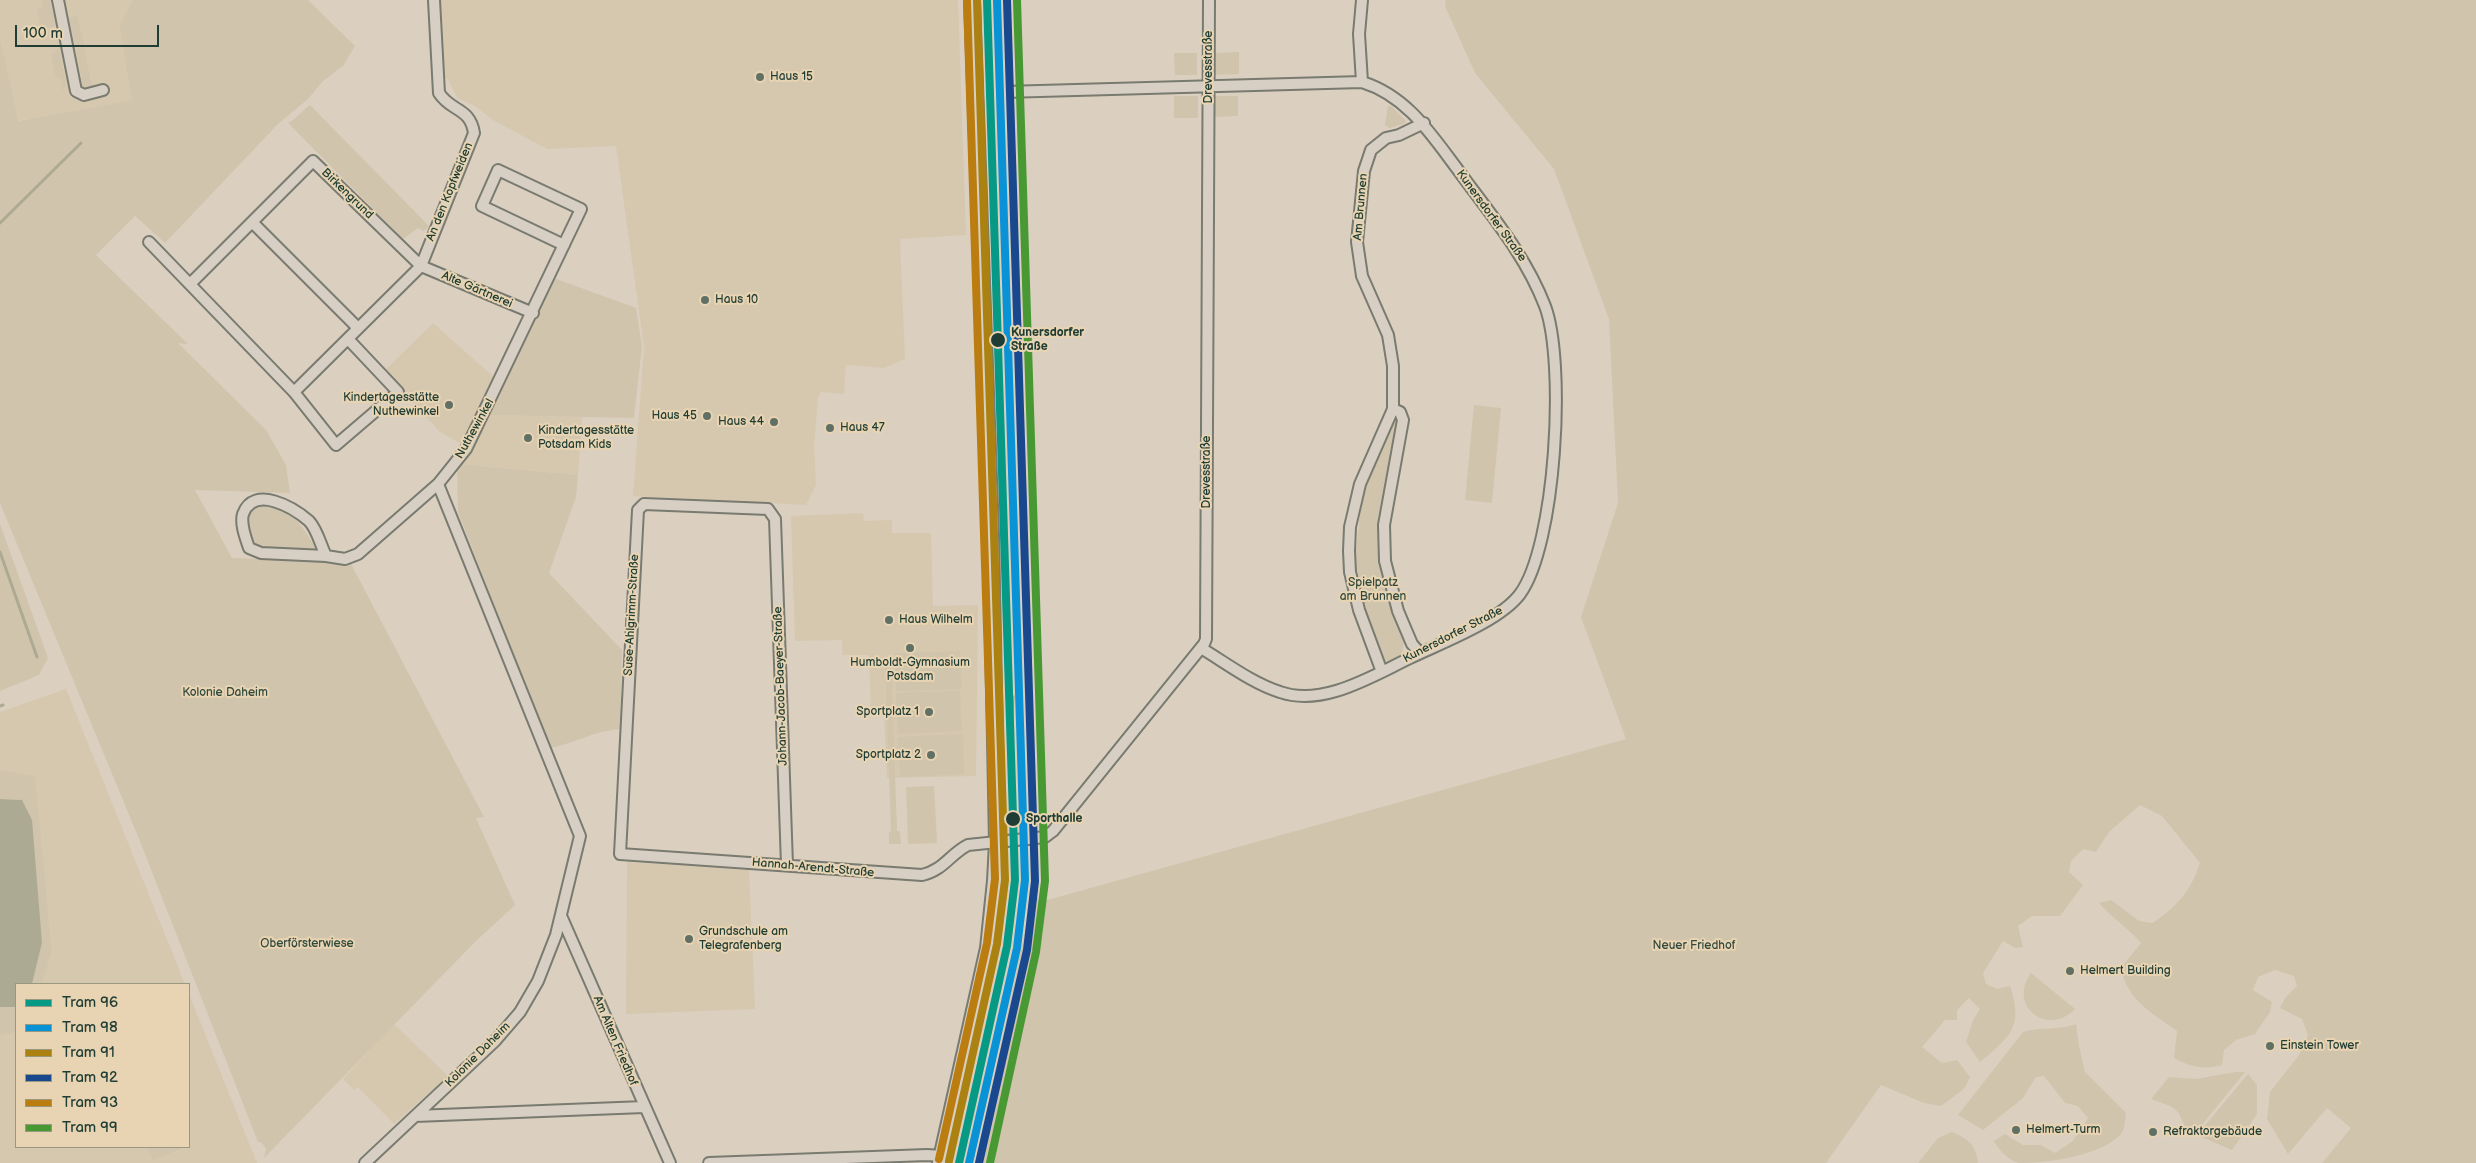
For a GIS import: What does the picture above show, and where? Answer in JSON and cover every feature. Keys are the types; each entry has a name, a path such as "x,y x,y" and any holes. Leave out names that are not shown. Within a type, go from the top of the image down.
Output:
{"main road":[{"path":"941,1160 988,948 994,897 997,843 992,555 972,0"}],"street":[{"path":"58,0 76,91 84,95 103,90"},
{"name":"An den Kopfweiden","path":"294,392 421,266 474,133 472,122 466,113 444,101 439,93 434,0"},
{"path":"1001,0 1029,839"},
{"name":"Drevesstraße","path":"997,843 1045,837 1054,831 1201,648 1206,639 1209,0"},
{"path":"1362,0 1359,34 1362,82"},
{"name":"Kunersdorfer Straße","path":"1004,92 1362,82 1374,86 1400,101 1424,123 1525,262 1546,309 1554,340 1556,368 1552,474 1542,536 1527,583 1520,595 1506,609 1382,672 1326,693 1308,696 1291,695 1271,689 1201,648"},
{"name":"Am Brunnen","path":"1382,672 1359,610 1350,572 1349,551 1350,527 1360,484 1393,408 1392,351 1383,323 1362,276 1358,251 1364,171 1371,150 1380,141 1424,123"},
{"name":"Birkengrund","path":"190,284 313,161 421,266"},
{"name":"Nuthewinkel","path":"326,556 310,522 284,504 267,499 253,503 244,514 244,529 249,548 261,553 326,556 345,559 358,554 438,484 456,464 477,431 581,208 498,170 482,206 564,244"},
{"path":"252,222 358,328"},
{"path":"149,242 294,392 336,445 398,392 348,339"},
{"name":"Alte Gärtnerei","path":"421,266 533,313"},
{"name":"Am Brunnen","path":"1393,408 1400,412 1404,420 1384,525 1385,561 1398,610 1412,644 1420,653"},
{"name":"Kolonie Daheim","path":"364,1163 495,1041 520,1012 538,981 562,918 580,836 438,484"},
{"name":"Suse-Ahlgrimm-Straße","path":"620,854 638,510 644,504 768,509"},
{"name":"Johann-Jacob-Baeyer-Straße","path":"768,509 775,519 787,865"},
{"name":"Hannah-Arendt-Straße","path":"620,854 922,875 940,868 960,849 968,845 997,843"},
{"name":"Am Alten Friedhof","path":"562,918 670,1163"},
{"path":"415,1116 644,1107"},
{"path":"710,1163 927,1155 941,1160"}],"shaded area":[{"path":"0,0 133,0 119,26 132,100 17,121 0,38"},
{"path":"427,0 958,0 966,235 900,239 905,359 884,368 846,365 844,394 821,392 818,398 814,446 816,485 806,505 633,496 644,347 616,146 547,149 493,120 475,106 457,98 448,79 432,78"},
{"name":"Kindertagesstätte Nuthewinkel","path":"433,323 496,379 463,445 440,432 384,371"},
{"name":"Kindertagesstätte Potsdam Kids","path":"487,415 582,417 578,475 457,464"},
{"name":"Humboldt-Gymnasium Potsdam","path":"863,513 864,521 892,520 892,533 931,533 933,606 978,605 976,776 887,778 884,716 871,716 869,655 842,655 842,640 795,641 791,516"},
{"path":"66,689 185,983 42,983 52,951 35,777 0,770 0,712"},
{"path":"0,799 22,800 32,820 42,943 32,983 15,983 15,1007 0,1007"},
{"name":"Grundschule am Telegrafenberg","path":"627,862 749,870 755,1009 626,1014"},
{"path":"190,996 257,1163 0,1163 0,1036 15,1032 15,1148 190,1148"},
{"path":"394,1024 448,1076 394,1124 358,1087 354,1090 343,1079"}],"green space":[{"path":"42,0 50,0 55,26 40,28 37,8 43,7"},
{"name":"Oberförsterwiese","path":"133,0 308,0 355,46 343,66 323,81 308,99 278,124 165,243 135,216 96,255 188,344 178,343 266,430 286,465 290,493 195,490 232,558 350,562 484,817 476,818 515,905 475,942 264,1158 266,1149 262,1143 258,1142 139,839 0,503 0,38 18,121 132,100 119,26"},
{"name":"Neuer Friedhof","path":"1446,0 2476,0 2476,1163 2322,1163 2351,1128 2327,1108 2288,1154 2267,1119 2270,1092 2299,1055 2308,1035 2302,1019 2280,1008 2285,998 2297,986 2294,976 2275,970 2258,977 2253,990 2272,1002 2270,1012 2255,1034 2236,1040 2224,1050 2222,1065 2197,1067 2174,1058 2177,1031 2142,1005 2129,989 2124,979 2121,968 2141,943 2099,903 2111,900 2139,921 2153,923 2176,904 2188,890 2196,873 2200,863 2162,816 2140,805 2109,832 2096,852 2083,849 2071,861 2069,872 2083,885 2060,916 2032,916 2018,926 2023,947 2015,948 2003,941 1983,973 1986,984 1997,989 2010,986 2014,1000 2015,1021 2012,1030 2006,1038 1980,1062 1966,1042 1973,1020 1980,1009 1969,998 1957,1010 1957,1020 1945,1020 1922,1047 1942,1063 1957,1060 1970,1077 1964,1089 1941,1106 1924,1103 1881,1085 1826,1163 976,1163 1033,894 1044,901 1626,739 1581,617 1618,503 1609,319 1554,169 1475,73 1445,6"},
{"path":"77,15 84,45 75,46 72,32 68,33 68,19"},
{"path":"84,47 91,82 98,89 85,88 75,79 82,78 76,49"},
{"path":"55,49 59,49 66,84 63,91 60,78 56,79 51,54 56,53"},
{"path":"1239,52 1239,74 1213,75 1213,53"},
{"path":"1174,53 1197,53 1197,75 1175,75"},
{"path":"1174,96 1198,96 1198,118 1174,118"},
{"path":"1213,96 1238,96 1238,116 1213,117"},
{"path":"310,105 429,227 423,231 418,228 403,239 288,123"},
{"path":"1388,106 1391,106 1406,121 1404,124 1389,128 1385,125"},
{"path":"551,277 636,308 642,346 634,418 487,415"},
{"path":"1474,405 1501,408 1492,503 1465,500"},
{"name":"Spielpatz am Brunnen","path":"1390,420 1398,422 1379,528 1391,600 1404,642 1402,654 1390,662 1382,660 1362,610 1354,569 1363,487"},
{"path":"457,464 578,475 576,497 549,573 622,650 621,729 602,732 550,748 458,512"},
{"path":"267,503 292,515 302,526 317,549 276,551 267,550 255,544 250,536 247,518 256,507"},
{"path":"0,524 48,658 39,675 0,691"},
{"path":"960,651 962,689 896,691 895,653"},
{"path":"885,659 891,659 897,831 900,831 901,844 889,844 889,832 891,831"},
{"name":"Sportplatz 1","path":"960,691 962,731 898,734 896,693"},
{"name":"Sportplatz 2","path":"963,734 964,774 900,777 898,737"},
{"path":"0,770 35,776 52,951 42,983 32,983 42,943 22,800 0,799"},
{"path":"934,786 937,843 908,844 906,787"},
{"path":"2031,973 2075,1009 2064,1017 2053,1020 2042,1019 2033,1014 2027,1006 2024,996 2025,985"},
{"path":"15,1006 15,1032 0,1036 0,1007"},
{"path":"2076,1024 2085,1072 2126,1113 2123,1130 2111,1142 2087,1153 2044,1162 2015,1162 1998,1148 1994,1141 2005,1134 2023,1145 2041,1145 2055,1153 2073,1141 2088,1118 2078,1106 2065,1103 2044,1076 2036,1077 2023,1098 1983,1130 1958,1115 2023,1032"},
{"path":"2245,1072 2197,1131 2188,1132 2178,1112 2170,1106 2151,1099 2169,1077 2196,1079"},
{"path":"2248,1074 2257,1085 2257,1114 2232,1150 2197,1135"},
{"path":"1952,1132 1970,1143 1977,1156 1978,1163 1918,1163 1938,1138"},
{"path":"147,1148 180,1149 153,1160"}],"waterway":[{"path":"0,223 81,143"},
{"path":"0,552 37,657"}],"tram line":[{"name":"91","path":"949,1161 997,944 1005,880 977,0"},
{"name":"96","path":"959,1163 1007,946 1015,880 987,0"},
{"name":"98","path":"969,1163 1017,948 1025,880 997,0"},
{"name":"92","path":"979,1163 1027,950 1035,881 1007,0"},
{"name":"99","path":"990,1163 1036,952 1045,881 1017,0"},
{"name":"93","path":"939,1159 987,943 995,879 967,1"},
{"path":"1012,730 1014,696"}],"place":[{"name":"Haus 15","path":"760,77"},
{"name":"Haus 10","path":"705,300"},
{"name":"Kunersdorfer Straße","path":"998,340"},
{"name":"Kindertagesstätte Nuthewinkel","path":"449,405"},
{"name":"Haus 45","path":"707,416"},
{"name":"Haus 44","path":"774,422"},
{"name":"Haus 47","path":"830,428"},
{"name":"Kindertagesstätte Potsdam Kids","path":"528,438"},
{"name":"Haus Wilhelm","path":"889,620"},
{"name":"Humboldt-Gymnasium Potsdam","path":"910,648"},
{"name":"Sportplatz 1","path":"929,712"},
{"name":"Sportplatz 2","path":"931,755"},
{"name":"Sporthalle","path":"1013,819"},
{"name":"Grundschule am Telegrafenberg","path":"689,939"},
{"name":"Helmert Building","path":"2070,971"},
{"name":"Einstein Tower","path":"2270,1046"},
{"name":"Helmert-Turm","path":"2016,1130"},
{"name":"Refraktorgebäude","path":"2153,1132"}]}
